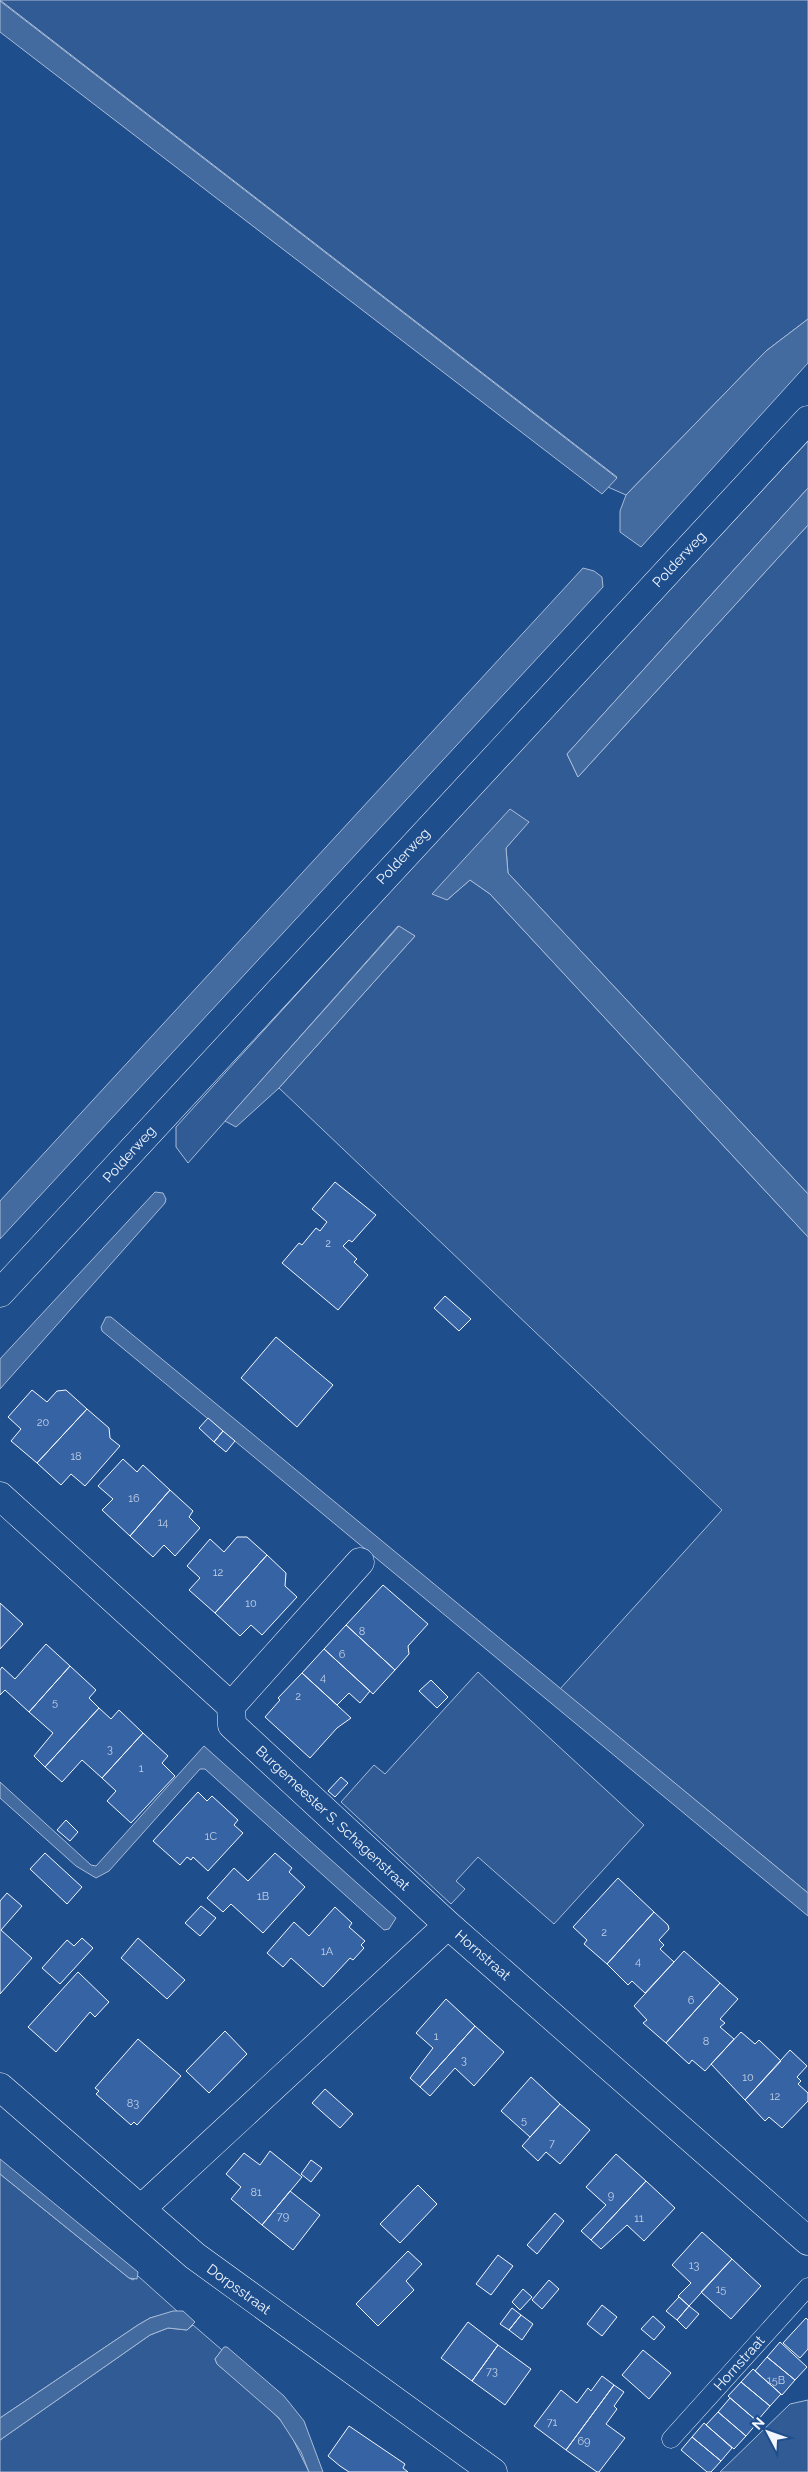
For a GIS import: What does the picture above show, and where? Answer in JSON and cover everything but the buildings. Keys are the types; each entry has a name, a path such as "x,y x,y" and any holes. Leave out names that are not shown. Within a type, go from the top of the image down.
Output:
{"street":[{"name":"Polderweg","path":"0,1293 808,420"},
{"path":"0,1496 231,1706 360,1562"},
{"name":"Burgemeester S. Schagenstraat","path":"231,1706 232,1725 448,1925"},
{"name":"Hornstraat","path":"142,2208 448,1925 808,2241"},
{"name":"Dorpsstraat","path":"0,2087 142,2208 195,2256 236,2288 492,2472"}],"lane":[{"name":"Hornstraat","path":"671,2439 808,2287"}],"shaded area":[{"path":"0,0 808,0 808,319 766,351 626,495 608,487 617,477"},
{"path":"0,1 617,478 602,494 0,32"},
{"path":"808,319 808,363 641,547 620,532 620,511 626,495 766,351"},
{"path":"808,441 808,488 567,754 578,777 808,525 808,1194 508,873 506,848 529,821 447,900 470,880 490,894 808,1237 808,1893 560,1689 722,1510 279,1088 415,936 398,926 188,1163 176,1147 176,1127 415,864"},
{"path":"808,488 808,525 578,777 567,754"},
{"path":"583,568 594,571 602,577 603,587 0,1239 0,1201"},
{"path":"510,809 529,822 506,848 508,873 808,1194 808,1237 490,894 470,880 447,900 432,894"},
{"path":"399,926 415,936 279,1088 236,1127 225,1121"},
{"path":"155,1192 163,1193 166,1199 165,1203 0,1389 0,1359"},
{"path":"106,1317 111,1317 808,1893 808,1916 102,1331 101,1327"},
{"path":"478,1672 644,1825 554,1924 478,1857 456,1881 465,1889 451,1904 341,1802 374,1765 385,1774"},
{"path":"204,1746 396,1918 389,1929 384,1930 205,1769 200,1769 109,1871 96,1878 76,1866 0,1798 0,1782 91,1865 96,1866"},
{"path":"0,2159 138,2272 137,2279 129,2278 0,2174"},
{"path":"0,2174 129,2278 133,2280 138,2276 177,2311 150,2318 138,2325 0,2418"},
{"path":"173,2311 183,2311 195,2322 187,2330 168,2328 150,2335 0,2440 0,2418 138,2325 150,2318"},
{"path":"193,2325 222,2350 215,2359 217,2364 265,2404 287,2427 309,2472 0,2472 0,2440 150,2335 168,2328 187,2330"},
{"path":"224,2347 227,2347 284,2396 304,2421 323,2472 309,2472 301,2452 279,2418 217,2364 215,2359"},
{"path":"808,2400 808,2472 720,2472 790,2404"}]}
